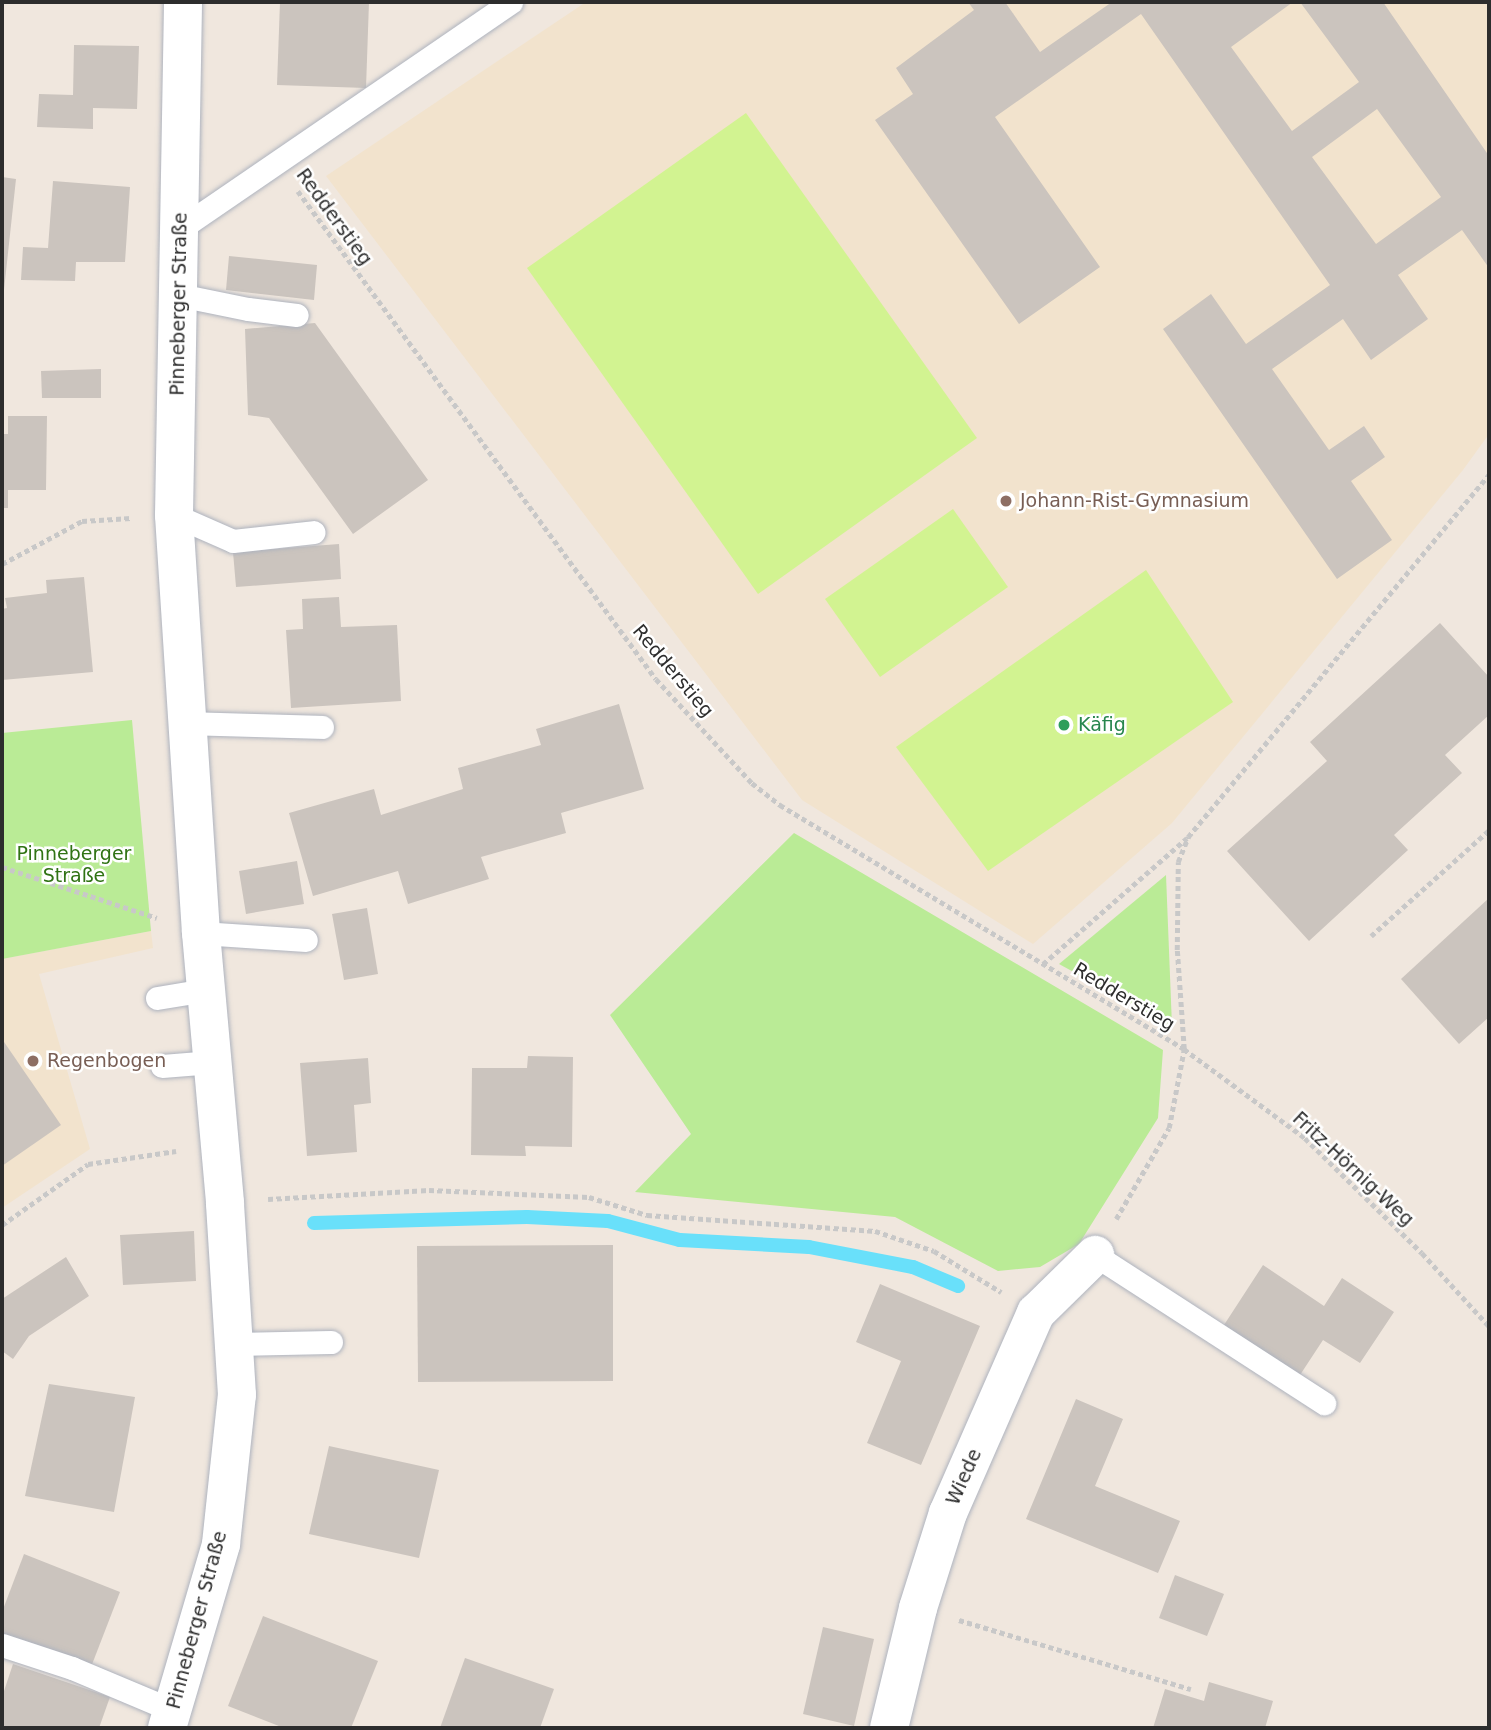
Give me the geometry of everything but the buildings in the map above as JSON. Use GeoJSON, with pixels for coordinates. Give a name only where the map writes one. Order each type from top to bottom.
{"type":"FeatureCollection","features":[{"type":"Feature","properties":{"kind":"main road","name":"Pinneberger Straße"},"geometry":{"type":"LineString","coordinates":[[170,1719],[221,1544],[237,1395],[225,1202],[201,933],[174,515],[183,2]]}},
{"type":"Feature","properties":{"kind":"main road","name":"Wiede"},"geometry":{"type":"LineString","coordinates":[[889,1728],[918,1608],[948,1513],[1036,1313],[1095,1255]]}},
{"type":"Feature","properties":{"kind":"lane"},"geometry":{"type":"LineString","coordinates":[[181,228],[512,2]]}},
{"type":"Feature","properties":{"kind":"lane"},"geometry":{"type":"LineString","coordinates":[[179,295],[248,309],[297,315]]}},
{"type":"Feature","properties":{"kind":"lane"},"geometry":{"type":"LineString","coordinates":[[174,515],[233,541],[314,532]]}},
{"type":"Feature","properties":{"kind":"lane"},"geometry":{"type":"LineString","coordinates":[[187,723],[322,727]]}},
{"type":"Feature","properties":{"kind":"lane"},"geometry":{"type":"LineString","coordinates":[[201,933],[306,940]]}},
{"type":"Feature","properties":{"kind":"lane"},"geometry":{"type":"LineString","coordinates":[[157,998],[206,990]]}},
{"type":"Feature","properties":{"kind":"lane"},"geometry":{"type":"LineString","coordinates":[[162,1066],[212,1062]]}},
{"type":"Feature","properties":{"kind":"lane"},"geometry":{"type":"LineString","coordinates":[[1095,1255],[1324,1403]]}},
{"type":"Feature","properties":{"kind":"lane"},"geometry":{"type":"LineString","coordinates":[[234,1344],[331,1342]]}},
{"type":"Feature","properties":{"kind":"lane"},"geometry":{"type":"LineString","coordinates":[[2,1645],[72,1668],[170,1719]]}},
{"type":"Feature","properties":{"kind":"path","name":"Redderstieg"},"geometry":{"type":"LineString","coordinates":[[276,162],[656,678],[752,783],[780,805],[1184,1049]]}},
{"type":"Feature","properties":{"kind":"path"},"geometry":{"type":"LineString","coordinates":[[1043,964],[1188,837],[1489,475]]}},
{"type":"Feature","properties":{"kind":"path"},"geometry":{"type":"LineString","coordinates":[[2,564],[82,521],[174,515]]}},
{"type":"Feature","properties":{"kind":"path"},"geometry":{"type":"LineString","coordinates":[[1371,936],[1489,830]]}},
{"type":"Feature","properties":{"kind":"path"},"geometry":{"type":"LineString","coordinates":[[1095,1255],[1169,1128],[1184,1049],[1177,950],[1178,862],[1188,837]]}},
{"type":"Feature","properties":{"kind":"path"},"geometry":{"type":"LineString","coordinates":[[2,867],[201,933]]}},
{"type":"Feature","properties":{"kind":"path","name":"Fritz-Hörnig-Weg"},"geometry":{"type":"LineString","coordinates":[[1184,1049],[1305,1138],[1422,1253],[1489,1326]]}},
{"type":"Feature","properties":{"kind":"path"},"geometry":{"type":"LineString","coordinates":[[2,1225],[88,1164],[219,1144]]}},
{"type":"Feature","properties":{"kind":"path"},"geometry":{"type":"LineString","coordinates":[[225,1202],[429,1190],[589,1197],[647,1214],[875,1231],[934,1251],[1036,1313]]}},
{"type":"Feature","properties":{"kind":"path"},"geometry":{"type":"LineString","coordinates":[[918,1608],[1191,1689]]}},
{"type":"Feature","properties":{"kind":"shaded area","name":"Johann-Rist-Gymnasium"},"geometry":{"type":"Polygon","coordinates":[[[586,2],[1489,2],[1489,434],[1463,470],[1172,823],[1033,944],[802,800],[326,176],[586,2]]]}},
{"type":"Feature","properties":{"kind":"shaded area","name":"Regenbogen"},"geometry":{"type":"Polygon","coordinates":[[[151,931],[153,948],[39,974],[90,1149],[2,1208],[2,959],[151,931]]]}},
{"type":"Feature","properties":{"kind":"green space"},"geometry":{"type":"Polygon","coordinates":[[[746,113],[977,438],[758,594],[527,268],[746,113]]]}},
{"type":"Feature","properties":{"kind":"green space"},"geometry":{"type":"Polygon","coordinates":[[[953,509],[1008,587],[880,677],[825,599],[953,509]]]}},
{"type":"Feature","properties":{"kind":"green space","name":"Käfig"},"geometry":{"type":"Polygon","coordinates":[[[1146,570],[1233,702],[988,871],[896,747],[1146,570]]]}},
{"type":"Feature","properties":{"kind":"green space","name":"Pinneberger Straße"},"geometry":{"type":"Polygon","coordinates":[[[132,720],[151,931],[2,959],[2,733],[132,720]]]}},
{"type":"Feature","properties":{"kind":"green space"},"geometry":{"type":"Polygon","coordinates":[[[794,833],[1163,1050],[1158,1118],[1079,1244],[1040,1267],[998,1271],[895,1217],[635,1192],[691,1134],[610,1015],[794,833]]]}},
{"type":"Feature","properties":{"kind":"green space"},"geometry":{"type":"Polygon","coordinates":[[[1166,875],[1172,1026],[1059,964],[1166,875]]]}},
{"type":"Feature","properties":{"kind":"waterway"},"geometry":{"type":"LineString","coordinates":[[314,1223],[527,1217],[608,1221],[680,1240],[809,1247],[913,1267],[958,1286]]}},
{"type":"Feature","properties":{"kind":"place","name":"Johann-Rist-Gymnasium"},"geometry":{"type":"Point","coordinates":[1006,501]}},
{"type":"Feature","properties":{"kind":"place","name":"Käfig"},"geometry":{"type":"Point","coordinates":[1064,725]}},
{"type":"Feature","properties":{"kind":"place","name":"Regenbogen"},"geometry":{"type":"Point","coordinates":[33,1061]}}]}
